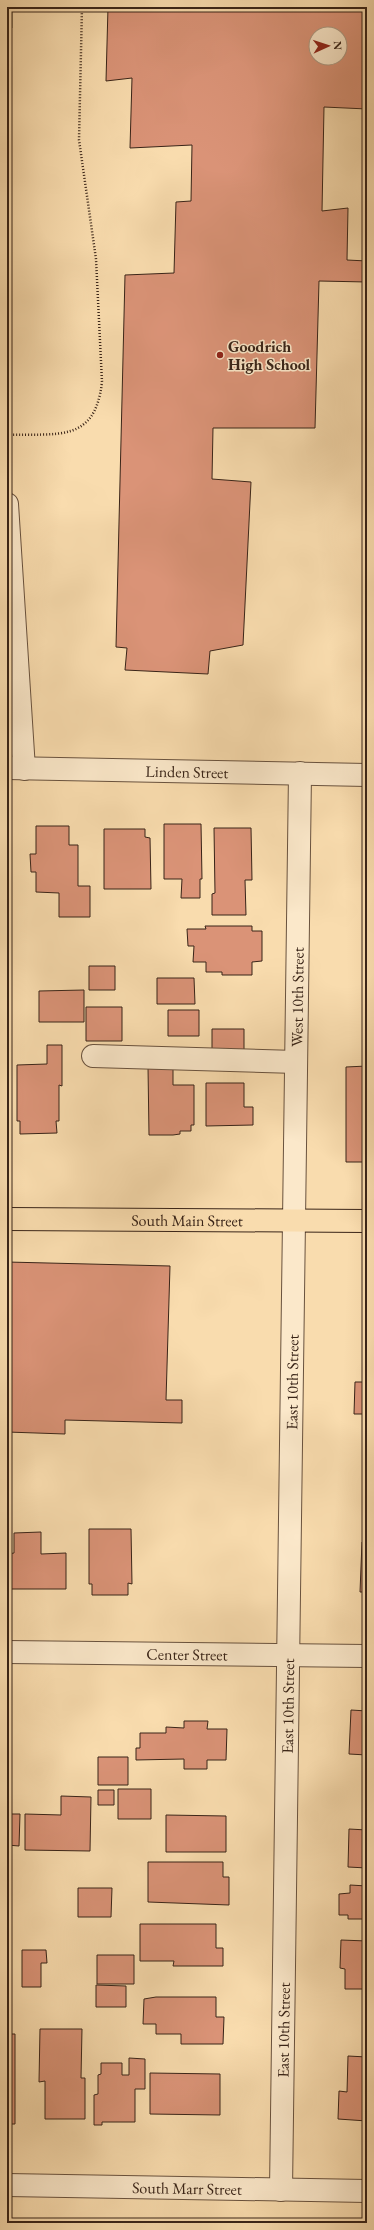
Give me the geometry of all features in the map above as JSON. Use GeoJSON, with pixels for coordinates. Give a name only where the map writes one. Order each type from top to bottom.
{"type":"FeatureCollection","features":[{"type":"Feature","properties":{"kind":"main road","name":"South Main Street"},"geometry":{"type":"LineString","coordinates":[[7,1219],[294,1222],[367,1221]]}},
{"type":"Feature","properties":{"kind":"street"},"geometry":{"type":"LineString","coordinates":[[7,504],[16,769]]}},
{"type":"Feature","properties":{"kind":"street","name":"Linden Street"},"geometry":{"type":"LineString","coordinates":[[16,769],[367,775]]}},
{"type":"Feature","properties":{"kind":"street","name":"West 10th Street"},"geometry":{"type":"LineString","coordinates":[[294,1222],[300,773]]}},
{"type":"Feature","properties":{"kind":"street"},"geometry":{"type":"LineString","coordinates":[[92,1056],[296,1062]]}},
{"type":"Feature","properties":{"kind":"street","name":"East 10th Street"},"geometry":{"type":"LineString","coordinates":[[281,2190],[294,1222]]}},
{"type":"Feature","properties":{"kind":"street","name":"Center Street"},"geometry":{"type":"LineString","coordinates":[[7,1652],[367,1656]]}},
{"type":"Feature","properties":{"kind":"street","name":"South Marr Street"},"geometry":{"type":"LineString","coordinates":[[7,2185],[367,2192]]}},
{"type":"Feature","properties":{"kind":"path"},"geometry":{"type":"LineString","coordinates":[[7,435],[62,433],[78,428],[88,422],[99,401],[102,382],[96,259],[79,140],[82,7]]}},
{"type":"Feature","properties":{"kind":"shaded area"},"geometry":{"type":"Polygon","coordinates":[[[7,7],[12,7],[12,28],[7,28],[7,7]]]}},
{"type":"Feature","properties":{"kind":"building","name":"Goodrich High School"},"geometry":{"type":"Polygon","coordinates":[[[108,7],[367,7],[367,109],[324,107],[322,211],[348,208],[347,260],[367,261],[367,282],[319,281],[315,428],[213,428],[212,479],[251,482],[243,645],[210,651],[208,674],[125,670],[127,648],[116,647],[125,275],[174,273],[176,202],[191,201],[192,145],[130,148],[132,78],[106,81],[108,7]]]}},
{"type":"Feature","properties":{"kind":"building"},"geometry":{"type":"Polygon","coordinates":[[[164,824],[201,824],[202,879],[200,879],[200,898],[181,898],[182,879],[164,879],[164,824]]]}},
{"type":"Feature","properties":{"kind":"building"},"geometry":{"type":"Polygon","coordinates":[[[36,826],[69,826],[69,845],[78,845],[78,886],[90,886],[90,917],[59,917],[59,893],[36,892],[36,872],[31,872],[30,854],[36,854],[36,826]]]}},
{"type":"Feature","properties":{"kind":"building"},"geometry":{"type":"Polygon","coordinates":[[[214,828],[251,828],[252,880],[245,880],[246,915],[212,915],[212,894],[215,893],[214,828]]]}},
{"type":"Feature","properties":{"kind":"building"},"geometry":{"type":"Polygon","coordinates":[[[104,829],[145,829],[145,837],[150,838],[151,889],[104,889],[104,829]]]}},
{"type":"Feature","properties":{"kind":"building"},"geometry":{"type":"Polygon","coordinates":[[[205,926],[252,926],[252,931],[262,931],[262,961],[252,962],[252,975],[222,975],[222,972],[206,972],[206,962],[193,962],[194,946],[188,946],[187,929],[206,929],[205,926]]]}},
{"type":"Feature","properties":{"kind":"building"},"geometry":{"type":"Polygon","coordinates":[[[89,966],[115,966],[115,990],[89,990],[89,966]]]}},
{"type":"Feature","properties":{"kind":"building"},"geometry":{"type":"Polygon","coordinates":[[[157,978],[194,978],[195,1004],[157,1004],[157,978]]]}},
{"type":"Feature","properties":{"kind":"building"},"geometry":{"type":"Polygon","coordinates":[[[84,990],[84,1022],[39,1022],[39,991],[84,990]]]}},
{"type":"Feature","properties":{"kind":"building"},"geometry":{"type":"Polygon","coordinates":[[[86,1007],[122,1007],[122,1041],[86,1041],[86,1007]]]}},
{"type":"Feature","properties":{"kind":"building"},"geometry":{"type":"Polygon","coordinates":[[[168,1010],[199,1010],[199,1036],[168,1036],[168,1010]]]}},
{"type":"Feature","properties":{"kind":"building"},"geometry":{"type":"Polygon","coordinates":[[[212,1029],[244,1029],[244,1052],[212,1052],[212,1029]]]}},
{"type":"Feature","properties":{"kind":"building"},"geometry":{"type":"Polygon","coordinates":[[[47,1045],[62,1045],[62,1086],[59,1085],[59,1121],[56,1121],[57,1133],[20,1134],[20,1121],[17,1121],[17,1065],[47,1064],[47,1045]]]}},
{"type":"Feature","properties":{"kind":"building"},"geometry":{"type":"Polygon","coordinates":[[[367,1066],[367,1162],[346,1162],[346,1067],[367,1066]]]}},
{"type":"Feature","properties":{"kind":"building"},"geometry":{"type":"Polygon","coordinates":[[[148,1067],[173,1067],[173,1085],[194,1085],[194,1125],[191,1125],[191,1131],[180,1131],[180,1134],[173,1135],[149,1135],[148,1067]]]}},
{"type":"Feature","properties":{"kind":"building"},"geometry":{"type":"Polygon","coordinates":[[[206,1083],[244,1083],[244,1107],[253,1107],[253,1125],[206,1126],[206,1083]]]}},
{"type":"Feature","properties":{"kind":"building"},"geometry":{"type":"Polygon","coordinates":[[[7,1262],[170,1266],[166,1400],[182,1400],[182,1423],[65,1420],[65,1434],[7,1432],[7,1262]]]}},
{"type":"Feature","properties":{"kind":"building"},"geometry":{"type":"Polygon","coordinates":[[[365,1377],[367,1378],[367,1422],[364,1422],[364,1414],[354,1414],[355,1382],[365,1382],[365,1377]]]}},
{"type":"Feature","properties":{"kind":"building"},"geometry":{"type":"Polygon","coordinates":[[[89,1529],[131,1529],[132,1584],[128,1583],[128,1595],[92,1595],[92,1584],[89,1584],[89,1529]]]}},
{"type":"Feature","properties":{"kind":"building"},"geometry":{"type":"Polygon","coordinates":[[[41,1532],[41,1554],[66,1553],[66,1589],[8,1589],[8,1554],[14,1553],[14,1533],[41,1532]]]}},
{"type":"Feature","properties":{"kind":"building"},"geometry":{"type":"Polygon","coordinates":[[[362,1542],[367,1542],[367,1592],[360,1592],[362,1542]]]}},
{"type":"Feature","properties":{"kind":"building"},"geometry":{"type":"Polygon","coordinates":[[[351,1710],[367,1711],[367,1755],[349,1754],[351,1710]]]}},
{"type":"Feature","properties":{"kind":"building"},"geometry":{"type":"Polygon","coordinates":[[[184,1721],[208,1721],[207,1729],[227,1729],[226,1760],[207,1760],[207,1769],[184,1769],[184,1759],[136,1760],[136,1748],[140,1748],[140,1733],[166,1733],[166,1727],[184,1728],[184,1721]]]}},
{"type":"Feature","properties":{"kind":"building"},"geometry":{"type":"Polygon","coordinates":[[[98,1757],[128,1757],[128,1785],[98,1785],[98,1757]]]}},
{"type":"Feature","properties":{"kind":"building"},"geometry":{"type":"Polygon","coordinates":[[[118,1789],[151,1789],[151,1819],[118,1819],[118,1789]]]}},
{"type":"Feature","properties":{"kind":"building"},"geometry":{"type":"Polygon","coordinates":[[[98,1790],[114,1790],[114,1805],[98,1805],[98,1790]]]}},
{"type":"Feature","properties":{"kind":"building"},"geometry":{"type":"Polygon","coordinates":[[[61,1796],[91,1797],[90,1851],[25,1850],[25,1814],[61,1815],[61,1796]]]}},
{"type":"Feature","properties":{"kind":"building"},"geometry":{"type":"Polygon","coordinates":[[[7,1814],[20,1814],[19,1846],[7,1845],[7,1814]]]}},
{"type":"Feature","properties":{"kind":"building"},"geometry":{"type":"Polygon","coordinates":[[[166,1815],[226,1816],[226,1852],[166,1852],[166,1815]]]}},
{"type":"Feature","properties":{"kind":"building"},"geometry":{"type":"Polygon","coordinates":[[[349,1829],[367,1830],[367,1868],[348,1867],[349,1829]]]}},
{"type":"Feature","properties":{"kind":"building"},"geometry":{"type":"Polygon","coordinates":[[[148,1862],[223,1862],[223,1877],[229,1877],[229,1905],[148,1902],[148,1862]]]}},
{"type":"Feature","properties":{"kind":"building"},"geometry":{"type":"Polygon","coordinates":[[[350,1885],[367,1886],[367,1919],[348,1919],[348,1915],[339,1915],[339,1894],[350,1893],[350,1885]]]}},
{"type":"Feature","properties":{"kind":"building"},"geometry":{"type":"Polygon","coordinates":[[[78,1888],[112,1888],[111,1917],[78,1917],[78,1888]]]}},
{"type":"Feature","properties":{"kind":"building"},"geometry":{"type":"Polygon","coordinates":[[[140,1924],[216,1924],[216,1948],[223,1948],[223,1966],[173,1966],[174,1961],[140,1961],[140,1924]]]}},
{"type":"Feature","properties":{"kind":"building"},"geometry":{"type":"Polygon","coordinates":[[[341,1940],[367,1941],[367,1989],[345,1989],[345,1969],[340,1968],[341,1940]]]}},
{"type":"Feature","properties":{"kind":"building"},"geometry":{"type":"Polygon","coordinates":[[[22,1950],[46,1950],[47,1963],[41,1963],[41,1987],[22,1987],[22,1950]]]}},
{"type":"Feature","properties":{"kind":"building"},"geometry":{"type":"Polygon","coordinates":[[[97,1955],[134,1955],[134,1984],[97,1984],[97,1955]]]}},
{"type":"Feature","properties":{"kind":"building"},"geometry":{"type":"Polygon","coordinates":[[[96,1985],[126,1986],[126,2007],[96,2007],[96,1985]]]}},
{"type":"Feature","properties":{"kind":"building"},"geometry":{"type":"Polygon","coordinates":[[[156,1997],[216,1997],[216,2017],[224,2017],[223,2044],[181,2044],[181,2034],[156,2034],[156,2024],[143,2024],[144,1999],[156,1997]]]}},
{"type":"Feature","properties":{"kind":"building"},"geometry":{"type":"Polygon","coordinates":[[[40,2029],[82,2029],[81,2078],[85,2078],[85,2119],[45,2119],[45,2081],[39,2082],[40,2029]]]}},
{"type":"Feature","properties":{"kind":"building"},"geometry":{"type":"Polygon","coordinates":[[[7,2034],[15,2034],[15,2124],[7,2124],[7,2034]]]}},
{"type":"Feature","properties":{"kind":"building"},"geometry":{"type":"Polygon","coordinates":[[[348,2056],[367,2057],[367,2121],[338,2119],[339,2091],[347,2092],[348,2056]]]}},
{"type":"Feature","properties":{"kind":"building"},"geometry":{"type":"Polygon","coordinates":[[[129,2058],[145,2059],[145,2089],[135,2089],[135,2122],[102,2122],[102,2125],[94,2125],[94,2095],[98,2094],[98,2075],[101,2074],[101,2063],[122,2063],[122,2075],[129,2075],[129,2058]]]}},
{"type":"Feature","properties":{"kind":"building"},"geometry":{"type":"Polygon","coordinates":[[[150,2073],[220,2074],[220,2115],[150,2114],[150,2073]]]}},
{"type":"Feature","properties":{"kind":"place","name":"Goodrich High School"},"geometry":{"type":"Point","coordinates":[220,355]}}]}
